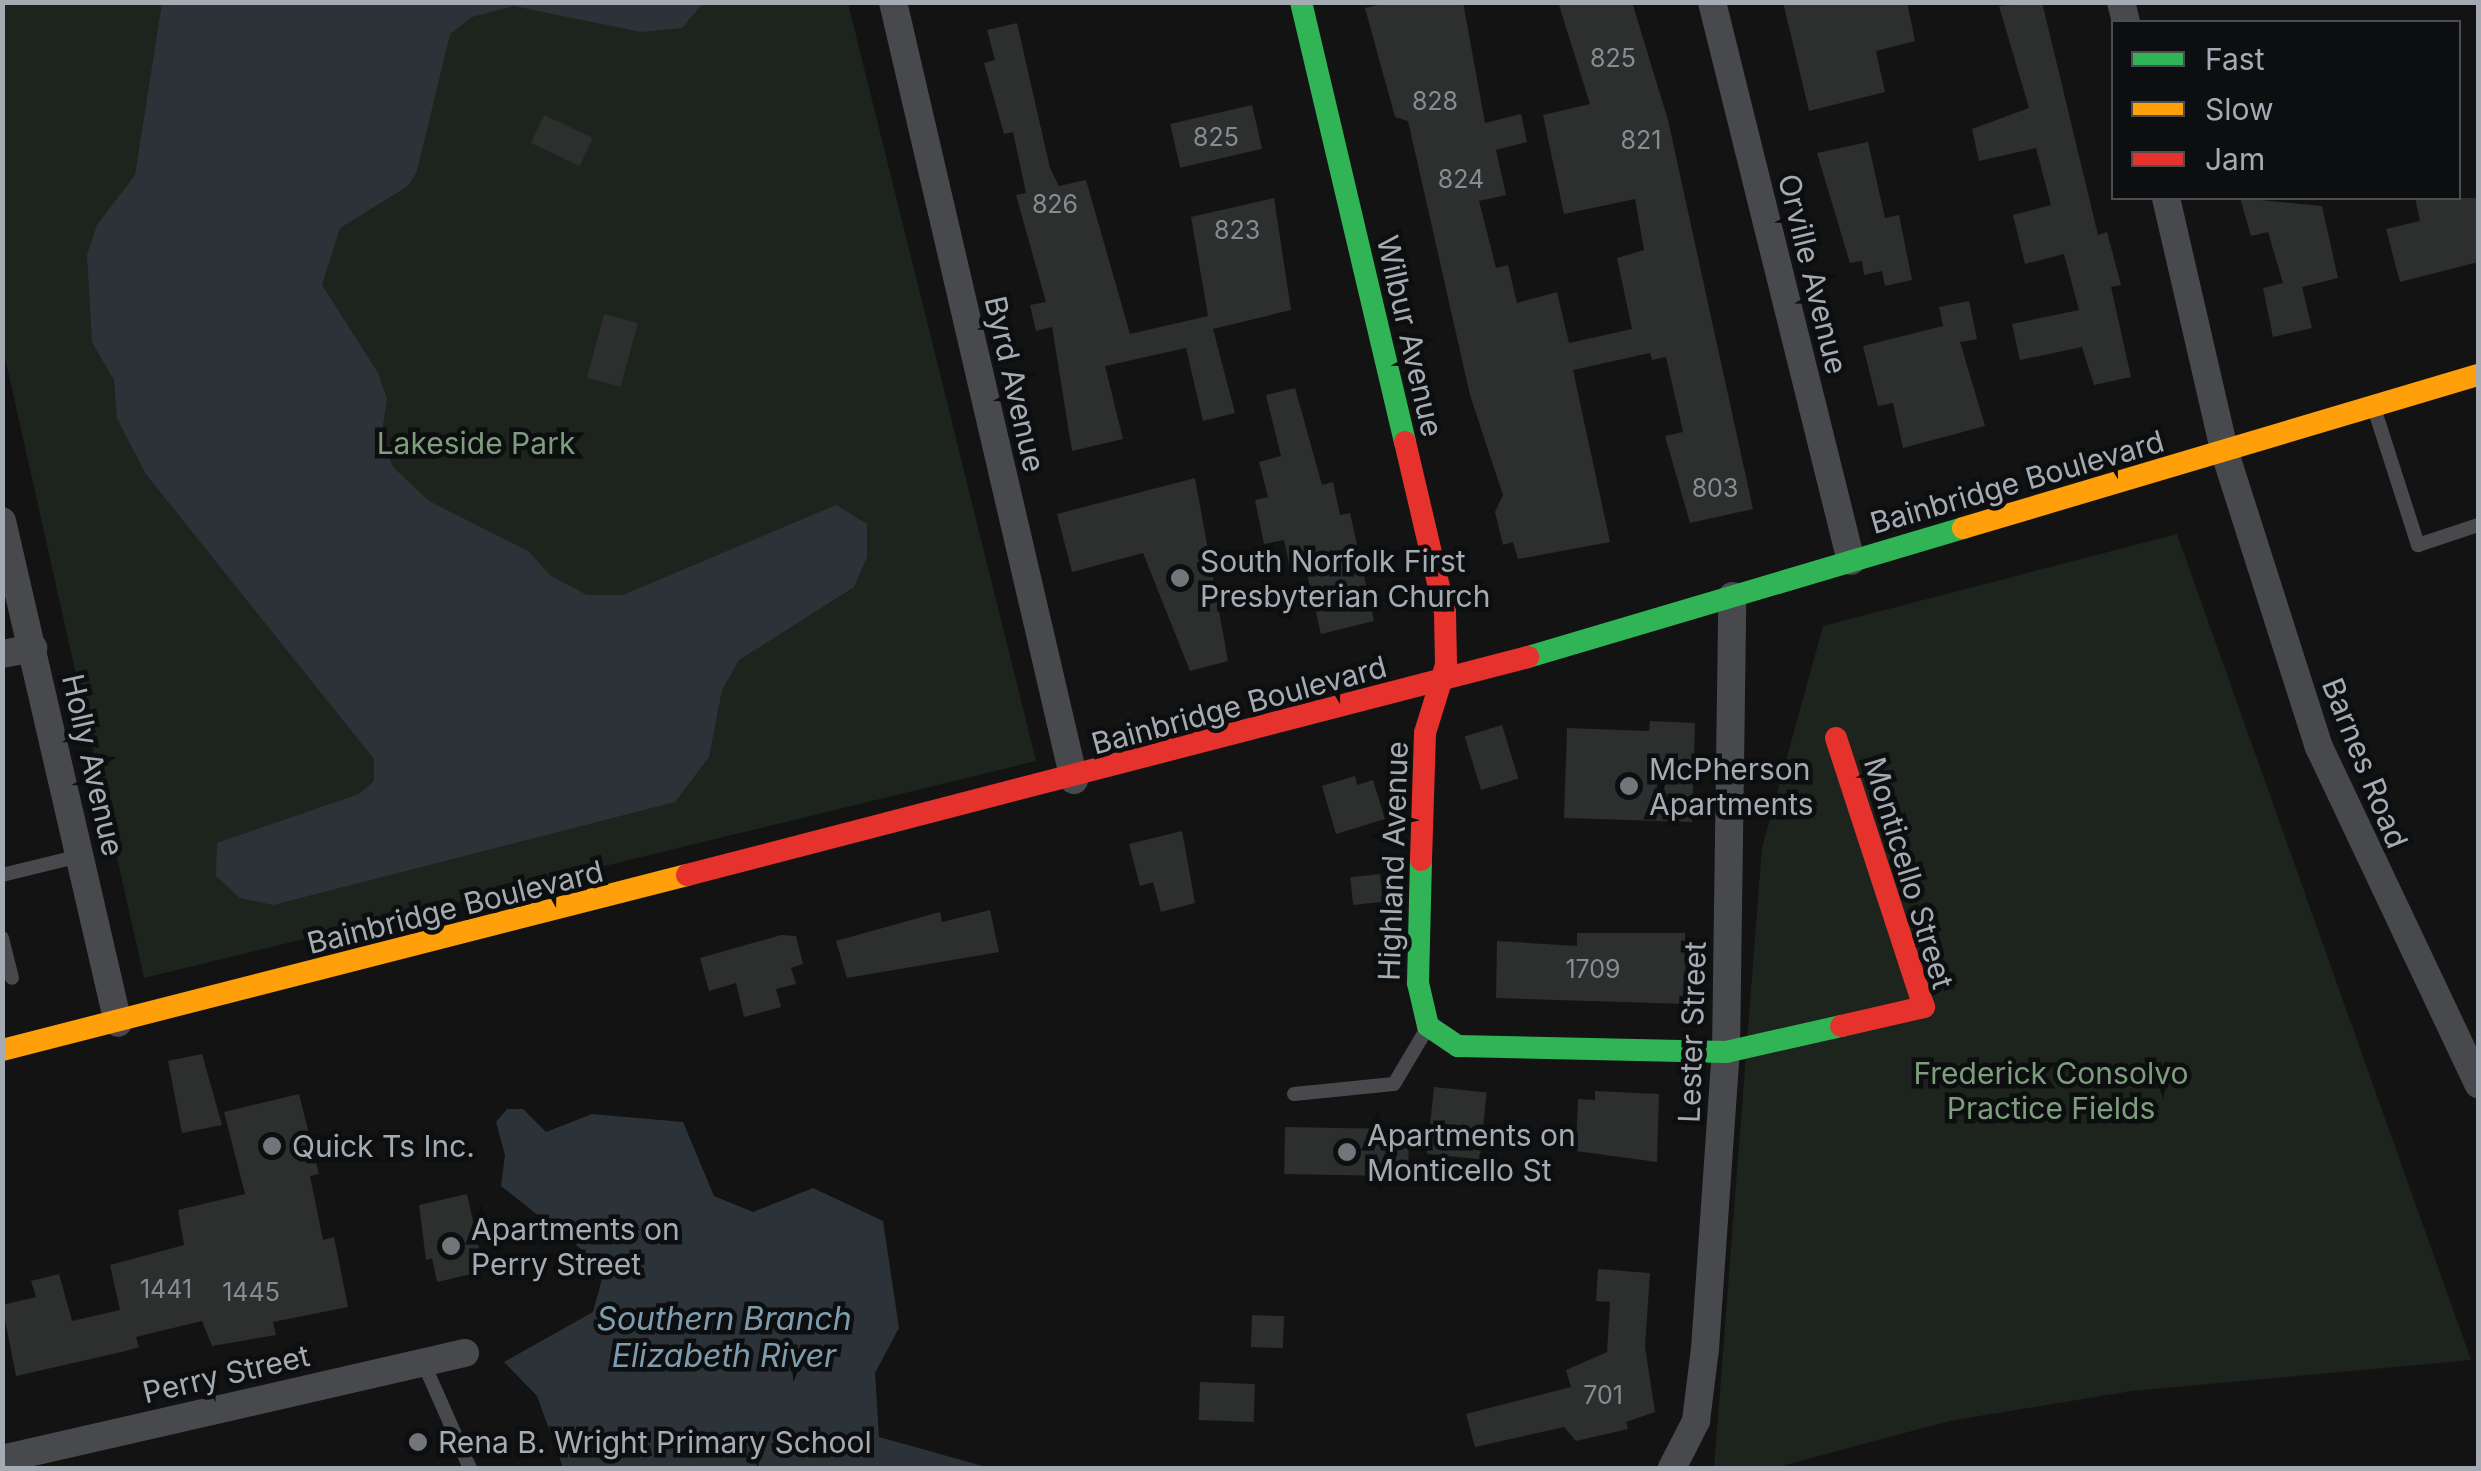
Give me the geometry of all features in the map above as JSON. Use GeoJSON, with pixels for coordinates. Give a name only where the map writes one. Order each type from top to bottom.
{"type":"FeatureCollection","features":[{"type":"Feature","properties":{"kind":"main road","name":"Wilbur Avenue"},"geometry":{"type":"LineString","coordinates":[[1301,2],[1445,612],[1440,683]]}},
{"type":"Feature","properties":{"kind":"main road","name":"Bainbridge Boulevard"},"geometry":{"type":"LineString","coordinates":[[2,1050],[1074,780],[1440,683],[2225,453],[2478,374]]}},
{"type":"Feature","properties":{"kind":"main road","name":"Highland Avenue"},"geometry":{"type":"LineString","coordinates":[[1434,1031],[1418,983],[1425,734],[1440,683]]}},
{"type":"Feature","properties":{"kind":"main road","name":"Monticello Street"},"geometry":{"type":"LineString","coordinates":[[1726,1052],[1924,1007],[1836,738]]}},
{"type":"Feature","properties":{"kind":"main road"},"geometry":{"type":"LineString","coordinates":[[1434,1031],[1489,1052],[1726,1052]]}},
{"type":"Feature","properties":{"kind":"street","name":"Byrd Avenue"},"geometry":{"type":"LineString","coordinates":[[893,2],[1074,780]]}},
{"type":"Feature","properties":{"kind":"street","name":"Orville Avenue"},"geometry":{"type":"LineString","coordinates":[[1712,2],[1851,561]]}},
{"type":"Feature","properties":{"kind":"street","name":"Barnes Road"},"geometry":{"type":"LineString","coordinates":[[2166,200],[2225,453],[2319,747],[2478,1084]]}},
{"type":"Feature","properties":{"kind":"street","name":"Holly Avenue"},"geometry":{"type":"LineString","coordinates":[[2,521],[118,1023]]}},
{"type":"Feature","properties":{"kind":"street","name":"Lester Street"},"geometry":{"type":"LineString","coordinates":[[1674,1466],[1696,1422],[1701,1385],[1726,1052],[1732,596]]}},
{"type":"Feature","properties":{"kind":"street"},"geometry":{"type":"LineString","coordinates":[[2,654],[33,648]]}},
{"type":"Feature","properties":{"kind":"street","name":"Perry Street"},"geometry":{"type":"LineString","coordinates":[[2,1459],[465,1353]]}},
{"type":"Feature","properties":{"kind":"lane"},"geometry":{"type":"LineString","coordinates":[[2374,407],[2418,545],[2478,525]]}},
{"type":"Feature","properties":{"kind":"lane"},"geometry":{"type":"LineString","coordinates":[[2,876],[80,856]]}},
{"type":"Feature","properties":{"kind":"lane"},"geometry":{"type":"LineString","coordinates":[[2,938],[12,978]]}},
{"type":"Feature","properties":{"kind":"lane"},"geometry":{"type":"LineString","coordinates":[[1294,1094],[1394,1084],[1434,1031]]}},
{"type":"Feature","properties":{"kind":"lane"},"geometry":{"type":"LineString","coordinates":[[423,1362],[470,1468]]}},
{"type":"Feature","properties":{"kind":"green space","name":"Lakeside Park"},"geometry":{"type":"Polygon","coordinates":[[[2,3],[848,3],[1036,761],[144,978],[3,349],[2,3]]]}},
{"type":"Feature","properties":{"kind":"green space","name":"Frederick Consolvo Practice Fields"},"geometry":{"type":"Polygon","coordinates":[[[2177,534],[2471,1360],[2132,1391],[1949,1421],[1774,1468],[1714,1468],[1762,848],[1823,626],[2177,534]]]}},
{"type":"Feature","properties":{"kind":"water"},"geometry":{"type":"Polygon","coordinates":[[[162,3],[703,3],[682,28],[641,32],[514,6],[472,17],[450,34],[417,171],[408,186],[340,228],[322,285],[378,373],[387,399],[381,438],[393,467],[429,501],[528,551],[551,576],[587,595],[623,595],[836,505],[867,524],[867,557],[854,587],[739,660],[722,690],[709,757],[675,802],[273,905],[240,898],[216,876],[217,843],[359,794],[374,781],[374,759],[145,473],[117,418],[114,380],[92,342],[87,255],[97,225],[135,175],[162,3]]]}},
{"type":"Feature","properties":{"kind":"water","name":"Southern Branch Elizabeth River"},"geometry":{"type":"Polygon","coordinates":[[[507,1109],[523,1109],[546,1132],[592,1114],[683,1122],[714,1196],[753,1212],[813,1188],[883,1221],[899,1328],[875,1373],[879,1437],[990,1468],[563,1468],[537,1396],[504,1362],[593,1312],[605,1268],[501,1186],[505,1155],[496,1122],[507,1109]]]}},
{"type":"Feature","properties":{"kind":"building"},"geometry":{"type":"Polygon","coordinates":[[[1391,2],[1463,2],[1485,123],[1521,114],[1527,142],[1496,150],[1506,195],[1479,201],[1496,268],[1508,265],[1517,303],[1557,292],[1569,343],[1632,329],[1617,258],[1644,250],[1635,199],[1564,214],[1543,115],[1590,104],[1558,2],[1632,2],[1668,120],[1753,509],[1690,523],[1665,436],[1683,432],[1666,357],[1652,360],[1650,353],[1573,370],[1610,542],[1518,559],[1513,542],[1503,545],[1495,512],[1503,495],[1470,395],[1408,121],[1395,117],[1365,8],[1391,2]]]}},
{"type":"Feature","properties":{"kind":"building"},"geometry":{"type":"Polygon","coordinates":[[[1783,2],[1907,2],[1915,41],[1876,51],[1885,92],[1809,111],[1783,2]]]}},
{"type":"Feature","properties":{"kind":"building"},"geometry":{"type":"Polygon","coordinates":[[[2042,2],[2098,235],[2107,232],[2121,285],[2111,287],[2131,377],[2094,385],[2082,347],[2020,360],[2012,324],[2079,310],[2064,254],[2025,264],[2013,215],[2051,205],[2036,148],[1979,161],[1972,129],[2029,108],[1999,6],[2042,2]]]}},
{"type":"Feature","properties":{"kind":"building"},"geometry":{"type":"Polygon","coordinates":[[[1017,23],[1050,168],[1059,186],[1086,180],[1130,334],[1208,316],[1191,217],[1274,198],[1291,310],[1213,329],[1235,413],[1203,421],[1186,348],[1105,366],[1123,439],[1072,451],[1052,327],[1036,331],[1030,305],[1046,302],[1016,195],[1026,193],[1013,132],[1004,134],[984,63],[995,60],[987,30],[1017,23]]]}},
{"type":"Feature","properties":{"kind":"building"},"geometry":{"type":"Polygon","coordinates":[[[1252,105],[1262,149],[1180,168],[1170,124],[1252,105]]]}},
{"type":"Feature","properties":{"kind":"building"},"geometry":{"type":"Polygon","coordinates":[[[544,115],[593,138],[580,166],[531,143],[544,115]]]}},
{"type":"Feature","properties":{"kind":"building"},"geometry":{"type":"Polygon","coordinates":[[[1868,142],[1885,218],[1899,215],[1912,280],[1885,286],[1882,271],[1864,275],[1862,261],[1850,263],[1817,153],[1868,142]]]}},
{"type":"Feature","properties":{"kind":"building"},"geometry":{"type":"Polygon","coordinates":[[[2478,198],[2478,262],[2400,282],[2386,229],[2420,221],[2415,200],[2478,198]]]}},
{"type":"Feature","properties":{"kind":"building"},"geometry":{"type":"Polygon","coordinates":[[[2241,200],[2322,206],[2338,278],[2302,287],[2312,328],[2273,337],[2263,288],[2283,283],[2268,232],[2251,236],[2241,200]]]}},
{"type":"Feature","properties":{"kind":"building"},"geometry":{"type":"Polygon","coordinates":[[[1969,301],[1977,339],[1960,342],[1985,426],[1903,448],[1893,403],[1878,406],[1863,346],[1943,326],[1939,307],[1969,301]]]}},
{"type":"Feature","properties":{"kind":"building"},"geometry":{"type":"Polygon","coordinates":[[[604,314],[638,323],[621,387],[587,378],[604,314]]]}},
{"type":"Feature","properties":{"kind":"building"},"geometry":{"type":"Polygon","coordinates":[[[1295,388],[1322,485],[1333,482],[1340,515],[1350,513],[1374,621],[1321,634],[1305,565],[1290,569],[1284,540],[1264,544],[1255,500],[1268,497],[1259,462],[1281,456],[1266,395],[1295,388]]]}},
{"type":"Feature","properties":{"kind":"building","name":"South Norfolk First Presbyterian Church"},"geometry":{"type":"Polygon","coordinates":[[[1195,478],[1228,661],[1190,671],[1143,553],[1072,572],[1057,514],[1195,478]]]}},
{"type":"Feature","properties":{"kind":"building","name":"McPherson Apartments"},"geometry":{"type":"Polygon","coordinates":[[[1650,721],[1695,723],[1692,822],[1564,818],[1567,728],[1649,731],[1650,721]]]}},
{"type":"Feature","properties":{"kind":"building"},"geometry":{"type":"Polygon","coordinates":[[[1502,725],[1518,779],[1481,790],[1465,736],[1502,725]]]}},
{"type":"Feature","properties":{"kind":"building"},"geometry":{"type":"Polygon","coordinates":[[[1355,776],[1357,785],[1373,780],[1385,819],[1336,834],[1322,786],[1355,776]]]}},
{"type":"Feature","properties":{"kind":"building"},"geometry":{"type":"Polygon","coordinates":[[[1182,831],[1195,903],[1161,912],[1153,882],[1140,886],[1129,844],[1182,831]]]}},
{"type":"Feature","properties":{"kind":"building"},"geometry":{"type":"Polygon","coordinates":[[[1380,874],[1383,902],[1353,905],[1350,877],[1380,874]]]}},
{"type":"Feature","properties":{"kind":"building"},"geometry":{"type":"Polygon","coordinates":[[[990,910],[999,952],[847,978],[836,941],[940,912],[942,922],[990,910]]]}},
{"type":"Feature","properties":{"kind":"building"},"geometry":{"type":"Polygon","coordinates":[[[1577,933],[1685,933],[1686,1004],[1496,998],[1497,941],[1577,946],[1577,933]]]}},
{"type":"Feature","properties":{"kind":"building"},"geometry":{"type":"Polygon","coordinates":[[[781,935],[796,936],[803,964],[791,968],[796,984],[776,989],[781,1007],[744,1017],[736,983],[709,991],[700,958],[781,935]]]}},
{"type":"Feature","properties":{"kind":"building"},"geometry":{"type":"Polygon","coordinates":[[[202,1054],[222,1125],[182,1133],[168,1061],[202,1054]]]}},
{"type":"Feature","properties":{"kind":"building"},"geometry":{"type":"Polygon","coordinates":[[[1434,1087],[1487,1093],[1480,1159],[1427,1154],[1434,1087]]]}},
{"type":"Feature","properties":{"kind":"building"},"geometry":{"type":"Polygon","coordinates":[[[1595,1091],[1659,1094],[1657,1162],[1576,1151],[1578,1099],[1595,1100],[1595,1091]]]}},
{"type":"Feature","properties":{"kind":"building"},"geometry":{"type":"Polygon","coordinates":[[[299,1094],[319,1174],[310,1176],[323,1240],[334,1237],[348,1307],[273,1322],[276,1335],[212,1346],[202,1321],[136,1337],[139,1347],[126,1351],[16,1376],[2,1305],[36,1297],[31,1281],[59,1274],[72,1321],[120,1310],[110,1265],[184,1245],[178,1210],[245,1194],[224,1112],[299,1094]]]}},
{"type":"Feature","properties":{"kind":"building","name":"Apartments on Monticello St"},"geometry":{"type":"Polygon","coordinates":[[[1285,1127],[1409,1129],[1408,1176],[1284,1174],[1285,1127]]]}},
{"type":"Feature","properties":{"kind":"building","name":"Apartments on Perry Street"},"geometry":{"type":"Polygon","coordinates":[[[467,1194],[484,1271],[437,1282],[432,1258],[426,1260],[419,1205],[467,1194]]]}},
{"type":"Feature","properties":{"kind":"building"},"geometry":{"type":"Polygon","coordinates":[[[1598,1269],[1650,1273],[1645,1347],[1655,1412],[1626,1422],[1628,1429],[1576,1441],[1564,1427],[1475,1447],[1466,1414],[1571,1387],[1566,1370],[1607,1352],[1610,1302],[1596,1301],[1598,1269]]]}},
{"type":"Feature","properties":{"kind":"building"},"geometry":{"type":"Polygon","coordinates":[[[1252,1315],[1284,1316],[1283,1348],[1251,1347],[1252,1315]]]}},
{"type":"Feature","properties":{"kind":"building"},"geometry":{"type":"Polygon","coordinates":[[[1200,1382],[1255,1384],[1254,1422],[1199,1420],[1200,1382]]]}},
{"type":"Feature","properties":{"kind":"traffic: fast"},"geometry":{"type":"LineString","coordinates":[[1301,2],[1405,442]]}},
{"type":"Feature","properties":{"kind":"traffic: fast"},"geometry":{"type":"LineString","coordinates":[[1528,657],[1963,528]]}},
{"type":"Feature","properties":{"kind":"traffic: fast"},"geometry":{"type":"LineString","coordinates":[[1421,860],[1418,983],[1428,1026],[1458,1046],[1726,1052],[1841,1026]]}},
{"type":"Feature","properties":{"kind":"traffic: slow"},"geometry":{"type":"LineString","coordinates":[[1963,528],[2478,375]]}},
{"type":"Feature","properties":{"kind":"traffic: slow"},"geometry":{"type":"LineString","coordinates":[[2,1050],[687,875]]}},
{"type":"Feature","properties":{"kind":"traffic: jam"},"geometry":{"type":"LineString","coordinates":[[1405,442],[1445,612],[1446,665],[1425,733],[1421,860]]}},
{"type":"Feature","properties":{"kind":"traffic: jam"},"geometry":{"type":"LineString","coordinates":[[687,875],[1528,657]]}},
{"type":"Feature","properties":{"kind":"traffic: jam"},"geometry":{"type":"LineString","coordinates":[[1836,738],[1924,1007],[1841,1026]]}},
{"type":"Feature","properties":{"kind":"place","name":"South Norfolk First Presbyterian Church"},"geometry":{"type":"Point","coordinates":[1180,578]}},
{"type":"Feature","properties":{"kind":"place","name":"McPherson Apartments"},"geometry":{"type":"Point","coordinates":[1629,786]}},
{"type":"Feature","properties":{"kind":"place","name":"Quick Ts Inc."},"geometry":{"type":"Point","coordinates":[272,1146]}},
{"type":"Feature","properties":{"kind":"place","name":"Apartments on Monticello St"},"geometry":{"type":"Point","coordinates":[1347,1152]}},
{"type":"Feature","properties":{"kind":"place","name":"Apartments on Perry Street"},"geometry":{"type":"Point","coordinates":[451,1246]}},
{"type":"Feature","properties":{"kind":"place","name":"Rena B. Wright Primary School"},"geometry":{"type":"Point","coordinates":[418,1442]}}]}
